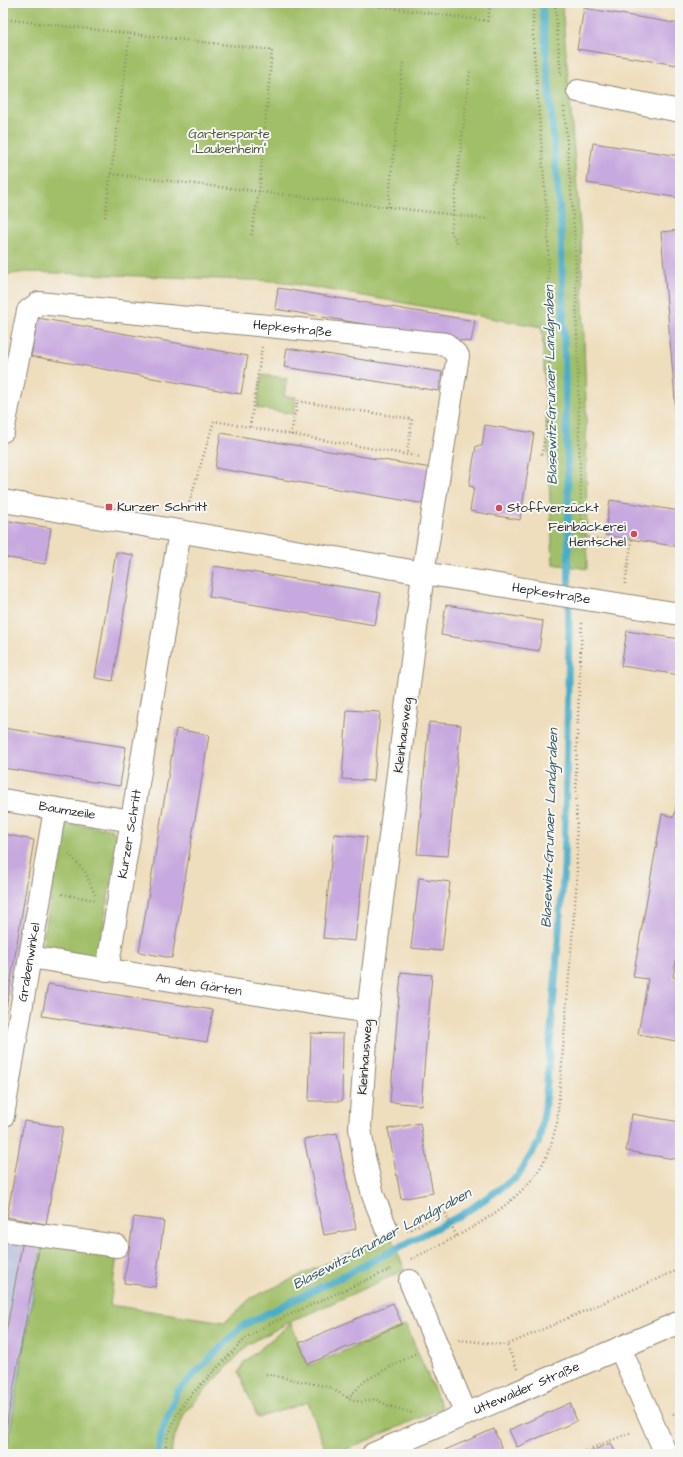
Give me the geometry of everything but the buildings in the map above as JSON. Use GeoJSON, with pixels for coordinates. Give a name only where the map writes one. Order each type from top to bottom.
{"type":"FeatureCollection","features":[{"type":"Feature","properties":{"kind":"street"},"geometry":{"type":"LineString","coordinates":[[568,93],[680,111]]}},
{"type":"Feature","properties":{"kind":"street","name":"Hepkestraße"},"geometry":{"type":"LineString","coordinates":[[3,431],[28,311],[39,303],[446,344],[458,356],[423,573]]}},
{"type":"Feature","properties":{"kind":"street","name":"Hepkestraße"},"geometry":{"type":"LineString","coordinates":[[3,501],[423,573],[680,614]]}},
{"type":"Feature","properties":{"kind":"street","name":"Kurzer Schritt"},"geometry":{"type":"LineString","coordinates":[[107,970],[182,531]]}},
{"type":"Feature","properties":{"kind":"street","name":"Kleinhausweg"},"geometry":{"type":"LineString","coordinates":[[386,1228],[373,1194],[364,1157],[360,1127],[368,1012],[423,573]]}},
{"type":"Feature","properties":{"kind":"street","name":"Baumzeile"},"geometry":{"type":"LineString","coordinates":[[3,800],[132,821]]}},
{"type":"Feature","properties":{"kind":"street","name":"Grabenwinkel"},"geometry":{"type":"LineString","coordinates":[[3,1116],[56,809]]}},
{"type":"Feature","properties":{"kind":"street","name":"An den Gärten"},"geometry":{"type":"LineString","coordinates":[[30,957],[368,1012]]}},
{"type":"Feature","properties":{"kind":"street"},"geometry":{"type":"LineString","coordinates":[[3,1230],[117,1246]]}},
{"type":"Feature","properties":{"kind":"street"},"geometry":{"type":"LineString","coordinates":[[402,1274],[435,1341],[466,1414]]}},
{"type":"Feature","properties":{"kind":"street","name":"Uttewalder Straße"},"geometry":{"type":"LineString","coordinates":[[373,1454],[680,1322]]}},
{"type":"Feature","properties":{"kind":"street"},"geometry":{"type":"LineString","coordinates":[[620,1348],[666,1454]]}},
{"type":"Feature","properties":{"kind":"path"},"geometry":{"type":"LineString","coordinates":[[356,3],[487,21],[491,3]]}},
{"type":"Feature","properties":{"kind":"path"},"geometry":{"type":"LineString","coordinates":[[533,3],[533,38],[548,230],[550,410],[541,457]]}},
{"type":"Feature","properties":{"kind":"path"},"geometry":{"type":"LineString","coordinates":[[555,3],[568,93],[575,240],[582,536],[631,544]]}},
{"type":"Feature","properties":{"kind":"path"},"geometry":{"type":"LineString","coordinates":[[3,19],[272,50],[259,192],[251,237]]}},
{"type":"Feature","properties":{"kind":"path"},"geometry":{"type":"LineString","coordinates":[[106,217],[130,33]]}},
{"type":"Feature","properties":{"kind":"path"},"geometry":{"type":"LineString","coordinates":[[388,207],[403,63]]}},
{"type":"Feature","properties":{"kind":"path"},"geometry":{"type":"LineString","coordinates":[[457,242],[452,232],[470,70]]}},
{"type":"Feature","properties":{"kind":"path"},"geometry":{"type":"LineString","coordinates":[[111,174],[489,219]]}},
{"type":"Feature","properties":{"kind":"path"},"geometry":{"type":"LineString","coordinates":[[250,428],[255,406],[265,326]]}},
{"type":"Feature","properties":{"kind":"path"},"geometry":{"type":"LineString","coordinates":[[291,435],[297,401],[412,419],[407,454]]}},
{"type":"Feature","properties":{"kind":"path"},"geometry":{"type":"LineString","coordinates":[[182,531],[187,508],[214,421],[441,460]]}},
{"type":"Feature","properties":{"kind":"path"},"geometry":{"type":"LineString","coordinates":[[622,605],[632,539]]}},
{"type":"Feature","properties":{"kind":"path"},"geometry":{"type":"LineString","coordinates":[[165,1454],[167,1439],[176,1416],[187,1399],[246,1338],[269,1324],[402,1274],[408,1261],[471,1229],[509,1202],[533,1178],[550,1150],[557,1123],[577,878],[576,764],[583,598]]}},
{"type":"Feature","properties":{"kind":"path"},"geometry":{"type":"LineString","coordinates":[[51,841],[75,859],[85,872],[97,900],[98,906]]}},
{"type":"Feature","properties":{"kind":"path"},"geometry":{"type":"LineString","coordinates":[[42,891],[97,900]]}},
{"type":"Feature","properties":{"kind":"path"},"geometry":{"type":"LineString","coordinates":[[386,1228],[398,1236],[445,1212],[457,1237]]}},
{"type":"Feature","properties":{"kind":"path"},"geometry":{"type":"LineString","coordinates":[[348,1398],[366,1380],[435,1341],[507,1344],[680,1269]]}},
{"type":"Feature","properties":{"kind":"path"},"geometry":{"type":"LineString","coordinates":[[507,1344],[525,1388]]}},
{"type":"Feature","properties":{"kind":"path"},"geometry":{"type":"LineString","coordinates":[[266,1374],[329,1387],[348,1398],[361,1402],[375,1399],[389,1406],[415,1413],[425,1431]]}},
{"type":"Feature","properties":{"kind":"path"},"geometry":{"type":"LineString","coordinates":[[577,1454],[653,1423]]}},
{"type":"Feature","properties":{"kind":"shaded area"},"geometry":{"type":"Polygon","coordinates":[[[3,1236],[42,1243],[6,1454],[3,1454],[3,1236]]]}},
{"type":"Feature","properties":{"kind":"green space","name":"Gartensparte „Laubenheim“"},"geometry":{"type":"Polygon","coordinates":[[[3,3],[562,3],[581,239],[586,403],[587,569],[553,564],[542,327],[277,281],[27,272],[3,275],[3,3]]]}},
{"type":"Feature","properties":{"kind":"green space"},"geometry":{"type":"Polygon","coordinates":[[[262,375],[287,378],[284,396],[296,397],[294,414],[257,408],[262,375]]]}},
{"type":"Feature","properties":{"kind":"green space"},"geometry":{"type":"Polygon","coordinates":[[[68,824],[111,829],[118,837],[99,952],[92,957],[46,949],[43,942],[62,829],[68,824]]]}},
{"type":"Feature","properties":{"kind":"green space"},"geometry":{"type":"Polygon","coordinates":[[[390,1234],[405,1270],[286,1324],[249,1344],[185,1412],[173,1441],[171,1454],[6,1454],[42,1243],[117,1256],[110,1305],[225,1322],[251,1298],[390,1234]]]}},
{"type":"Feature","properties":{"kind":"green space"},"geometry":{"type":"Polygon","coordinates":[[[291,1323],[308,1366],[406,1325],[442,1408],[336,1454],[327,1454],[308,1402],[258,1418],[239,1373],[243,1363],[291,1323]]]}},
{"type":"Feature","properties":{"kind":"waterway","name":"Blasewitz‐Grunaer Landgraben"},"geometry":{"type":"LineString","coordinates":[[158,1454],[161,1434],[177,1392],[242,1326],[463,1214],[517,1177],[539,1142],[545,1107],[564,867],[569,636],[568,489],[561,227],[542,3]]}},
{"type":"Feature","properties":{"kind":"place","name":"Kurzer Schritt"},"geometry":{"type":"Point","coordinates":[109,507]}},
{"type":"Feature","properties":{"kind":"place","name":"Stoffverzückt"},"geometry":{"type":"Point","coordinates":[499,508]}},
{"type":"Feature","properties":{"kind":"place","name":"Feinbäckerei Hentschel"},"geometry":{"type":"Point","coordinates":[634,534]}}]}
